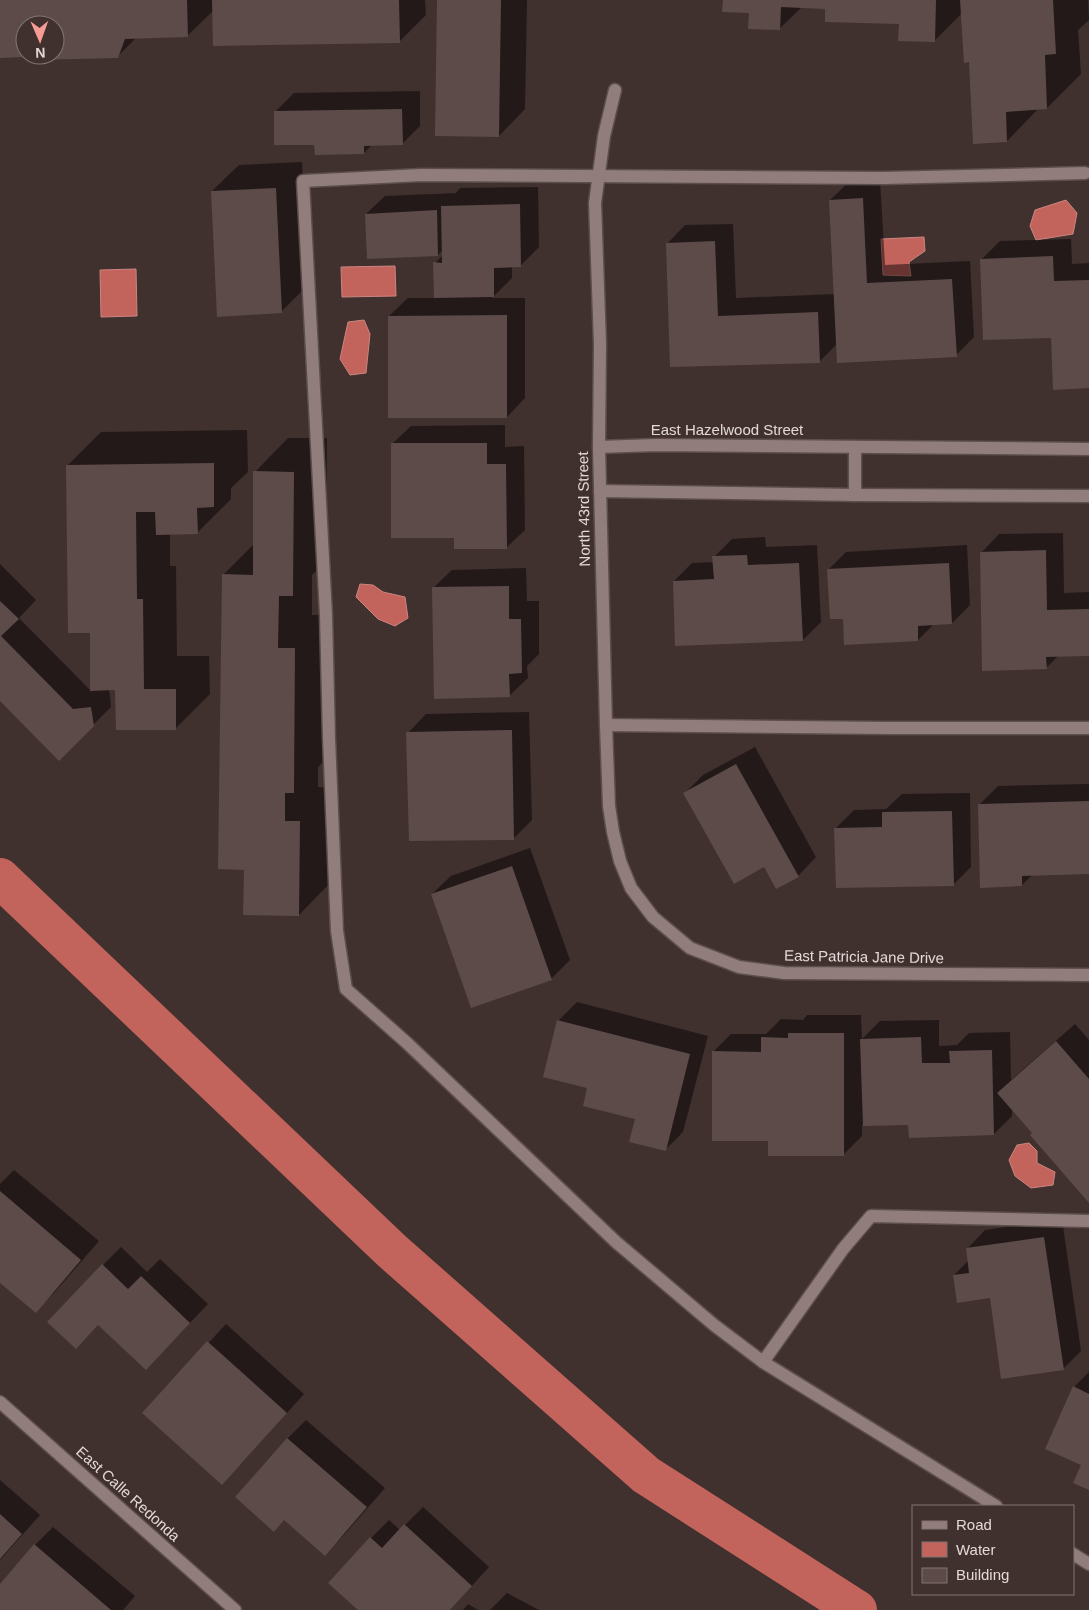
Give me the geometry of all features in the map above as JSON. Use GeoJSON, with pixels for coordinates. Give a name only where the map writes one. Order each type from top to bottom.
{"type":"FeatureCollection","features":[{"type":"Feature","properties":{"kind":"street","name":"North 43rd Street"},"geometry":{"type":"LineString","coordinates":[[615,90],[604,136],[595,203],[600,344],[598,447],[606,725],[612,832],[620,861],[631,888],[653,917]]}},
{"type":"Feature","properties":{"kind":"street"},"geometry":{"type":"LineString","coordinates":[[994,1505],[763,1362],[714,1325],[616,1242],[407,1043],[346,989],[337,931],[326,615],[303,181],[421,175],[883,178],[1085,173]]}},
{"type":"Feature","properties":{"kind":"street","name":"East Hazelwood Street"},"geometry":{"type":"LineString","coordinates":[[598,447],[656,445],[1089,449]]}},
{"type":"Feature","properties":{"kind":"street"},"geometry":{"type":"LineString","coordinates":[[855,447],[855,495]]}},
{"type":"Feature","properties":{"kind":"street"},"geometry":{"type":"LineString","coordinates":[[600,491],[1089,496]]}},
{"type":"Feature","properties":{"kind":"street"},"geometry":{"type":"LineString","coordinates":[[606,725],[1089,728]]}},
{"type":"Feature","properties":{"kind":"street","name":"East Patricia Jane Drive"},"geometry":{"type":"LineString","coordinates":[[653,917],[690,948],[739,967],[784,973],[1089,975]]}},
{"type":"Feature","properties":{"kind":"street"},"geometry":{"type":"LineString","coordinates":[[763,1362],[843,1249],[872,1216],[1089,1221]]}},
{"type":"Feature","properties":{"kind":"street","name":"East Calle Redonda"},"geometry":{"type":"LineString","coordinates":[[0,1402],[235,1610]]}},
{"type":"Feature","properties":{"kind":"street"},"geometry":{"type":"LineString","coordinates":[[1074,1555],[1089,1564]]}},
{"type":"Feature","properties":{"kind":"water"},"geometry":{"type":"Polygon","coordinates":[[[1066,200],[1077,213],[1073,234],[1036,240],[1030,226],[1035,210],[1066,200]]]}},
{"type":"Feature","properties":{"kind":"water"},"geometry":{"type":"Polygon","coordinates":[[[924,237],[925,251],[909,262],[911,276],[883,275],[881,239],[924,237]]]}},
{"type":"Feature","properties":{"kind":"water"},"geometry":{"type":"Polygon","coordinates":[[[395,266],[396,296],[342,297],[341,267],[395,266]]]}},
{"type":"Feature","properties":{"kind":"water"},"geometry":{"type":"Polygon","coordinates":[[[136,269],[137,316],[101,317],[100,270],[136,269]]]}},
{"type":"Feature","properties":{"kind":"water"},"geometry":{"type":"Polygon","coordinates":[[[364,320],[370,334],[366,373],[350,375],[340,359],[348,322],[364,320]]]}},
{"type":"Feature","properties":{"kind":"water"},"geometry":{"type":"Polygon","coordinates":[[[360,584],[373,585],[383,592],[405,597],[408,618],[395,626],[378,619],[356,597],[360,584]]]}},
{"type":"Feature","properties":{"kind":"water"},"geometry":{"type":"Polygon","coordinates":[[[1029,1143],[1037,1151],[1037,1163],[1055,1172],[1053,1185],[1031,1188],[1015,1176],[1009,1160],[1017,1145],[1029,1143]]]}},
{"type":"Feature","properties":{"kind":"building"},"geometry":{"type":"Polygon","coordinates":[[[0,0],[187,0],[188,37],[125,39],[118,58],[65,59],[65,15],[15,15],[15,57],[0,58],[0,0]]]}},
{"type":"Feature","properties":{"kind":"building"},"geometry":{"type":"Polygon","coordinates":[[[212,0],[399,0],[400,43],[213,46],[212,0]]]}},
{"type":"Feature","properties":{"kind":"building"},"geometry":{"type":"Polygon","coordinates":[[[437,0],[501,0],[499,137],[435,136],[437,0]]]}},
{"type":"Feature","properties":{"kind":"building"},"geometry":{"type":"Polygon","coordinates":[[[723,0],[936,0],[935,42],[898,41],[899,24],[825,22],[825,9],[781,7],[780,30],[748,29],[749,13],[722,12],[723,0]]]}},
{"type":"Feature","properties":{"kind":"building"},"geometry":{"type":"Polygon","coordinates":[[[960,0],[1053,0],[1056,54],[1045,55],[1047,109],[1006,112],[1007,142],[973,144],[969,62],[964,63],[960,0]]]}},
{"type":"Feature","properties":{"kind":"building"},"geometry":{"type":"Polygon","coordinates":[[[402,109],[403,145],[364,146],[364,154],[315,155],[314,145],[274,145],[274,111],[402,109]]]}},
{"type":"Feature","properties":{"kind":"building"},"geometry":{"type":"Polygon","coordinates":[[[276,188],[282,313],[217,317],[211,191],[276,188]]]}},
{"type":"Feature","properties":{"kind":"building"},"geometry":{"type":"Polygon","coordinates":[[[863,198],[867,283],[952,279],[957,357],[837,363],[829,200],[863,198]]]}},
{"type":"Feature","properties":{"kind":"building"},"geometry":{"type":"Polygon","coordinates":[[[520,204],[521,267],[494,268],[494,297],[434,298],[433,262],[442,263],[441,206],[520,204]]]}},
{"type":"Feature","properties":{"kind":"building"},"geometry":{"type":"Polygon","coordinates":[[[437,210],[438,256],[367,259],[365,214],[437,210]]]}},
{"type":"Feature","properties":{"kind":"building"},"geometry":{"type":"Polygon","coordinates":[[[715,241],[718,316],[818,312],[820,363],[670,367],[666,243],[715,241]]]}},
{"type":"Feature","properties":{"kind":"building"},"geometry":{"type":"Polygon","coordinates":[[[1053,256],[1054,281],[1089,280],[1089,388],[1053,390],[1051,338],[983,340],[980,259],[1053,256]]]}},
{"type":"Feature","properties":{"kind":"building"},"geometry":{"type":"Polygon","coordinates":[[[507,315],[507,418],[388,418],[388,316],[507,315]]]}},
{"type":"Feature","properties":{"kind":"building"},"geometry":{"type":"Polygon","coordinates":[[[391,443],[487,443],[487,464],[506,464],[507,549],[454,549],[454,538],[391,538],[391,443]]]}},
{"type":"Feature","properties":{"kind":"building"},"geometry":{"type":"Polygon","coordinates":[[[214,463],[214,507],[197,508],[198,534],[156,535],[155,512],[136,512],[137,599],[143,599],[144,689],[176,689],[176,730],[116,730],[115,690],[90,691],[90,633],[68,633],[66,465],[214,463]]]}},
{"type":"Feature","properties":{"kind":"building"},"geometry":{"type":"Polygon","coordinates":[[[253,471],[294,472],[293,596],[279,596],[278,648],[295,648],[294,793],[285,793],[285,821],[300,821],[299,916],[243,915],[244,870],[218,869],[222,574],[253,575],[253,471]]]}},
{"type":"Feature","properties":{"kind":"building"},"geometry":{"type":"Polygon","coordinates":[[[1046,550],[1047,610],[1089,609],[1089,656],[1046,657],[1047,669],[982,671],[980,552],[1046,550]]]}},
{"type":"Feature","properties":{"kind":"building"},"geometry":{"type":"Polygon","coordinates":[[[747,555],[748,565],[799,563],[803,641],[675,646],[673,581],[714,579],[712,556],[747,555]]]}},
{"type":"Feature","properties":{"kind":"building"},"geometry":{"type":"Polygon","coordinates":[[[949,563],[952,624],[918,626],[918,641],[844,645],[843,619],[830,619],[827,569],[949,563]]]}},
{"type":"Feature","properties":{"kind":"building"},"geometry":{"type":"Polygon","coordinates":[[[509,586],[509,619],[521,619],[522,673],[509,674],[510,697],[434,699],[432,587],[509,586]]]}},
{"type":"Feature","properties":{"kind":"building"},"geometry":{"type":"Polygon","coordinates":[[[0,601],[19,619],[1,636],[73,709],[91,707],[94,726],[59,761],[0,701],[0,601]]]}},
{"type":"Feature","properties":{"kind":"building"},"geometry":{"type":"Polygon","coordinates":[[[512,730],[514,840],[409,841],[406,732],[512,730]]]}},
{"type":"Feature","properties":{"kind":"building"},"geometry":{"type":"Polygon","coordinates":[[[736,764],[799,877],[776,889],[764,867],[734,884],[683,793],[736,764]]]}},
{"type":"Feature","properties":{"kind":"building"},"geometry":{"type":"Polygon","coordinates":[[[1089,801],[1089,874],[1022,876],[1022,886],[980,888],[978,804],[1089,801]]]}},
{"type":"Feature","properties":{"kind":"building"},"geometry":{"type":"Polygon","coordinates":[[[952,811],[954,886],[836,888],[834,828],[882,827],[882,812],[952,811]]]}},
{"type":"Feature","properties":{"kind":"building"},"geometry":{"type":"Polygon","coordinates":[[[512,866],[552,980],[471,1008],[431,894],[512,866]]]}},
{"type":"Feature","properties":{"kind":"building"},"geometry":{"type":"Polygon","coordinates":[[[557,1020],[690,1054],[666,1151],[629,1142],[635,1119],[583,1106],[587,1088],[543,1077],[557,1020]]]}},
{"type":"Feature","properties":{"kind":"building"},"geometry":{"type":"Polygon","coordinates":[[[788,1033],[844,1033],[844,1156],[768,1156],[768,1141],[712,1141],[712,1051],[761,1052],[761,1037],[788,1038],[788,1033]]]}},
{"type":"Feature","properties":{"kind":"building"},"geometry":{"type":"Polygon","coordinates":[[[921,1037],[922,1063],[950,1063],[949,1051],[992,1050],[994,1135],[909,1138],[908,1125],[863,1126],[860,1039],[921,1037]]]}},
{"type":"Feature","properties":{"kind":"building"},"geometry":{"type":"Polygon","coordinates":[[[1056,1041],[1089,1079],[1089,1203],[1030,1135],[1032,1133],[997,1093],[1056,1041]]]}},
{"type":"Feature","properties":{"kind":"building"},"geometry":{"type":"Polygon","coordinates":[[[0,1191],[81,1260],[36,1313],[0,1283],[0,1191]]]}},
{"type":"Feature","properties":{"kind":"building"},"geometry":{"type":"Polygon","coordinates":[[[1044,1237],[1064,1370],[1001,1379],[990,1298],[957,1303],[953,1275],[969,1273],[966,1248],[1044,1237]]]}},
{"type":"Feature","properties":{"kind":"building"},"geometry":{"type":"Polygon","coordinates":[[[102,1264],[128,1289],[141,1276],[190,1323],[146,1370],[98,1325],[76,1349],[47,1322],[102,1264]]]}},
{"type":"Feature","properties":{"kind":"building"},"geometry":{"type":"Polygon","coordinates":[[[207,1341],[287,1413],[222,1485],[142,1413],[207,1341]]]}},
{"type":"Feature","properties":{"kind":"building"},"geometry":{"type":"Polygon","coordinates":[[[1073,1386],[1089,1394],[1089,1490],[1073,1483],[1081,1465],[1045,1449],[1073,1386]]]}},
{"type":"Feature","properties":{"kind":"building"},"geometry":{"type":"Polygon","coordinates":[[[287,1438],[367,1507],[325,1556],[284,1520],[274,1532],[235,1497],[287,1438]]]}},
{"type":"Feature","properties":{"kind":"building"},"geometry":{"type":"Polygon","coordinates":[[[0,1514],[22,1534],[0,1559],[0,1514]]]}},
{"type":"Feature","properties":{"kind":"building"},"geometry":{"type":"Polygon","coordinates":[[[404,1524],[472,1586],[450,1610],[358,1610],[328,1583],[370,1537],[382,1548],[404,1524]]]}},
{"type":"Feature","properties":{"kind":"building"},"geometry":{"type":"Polygon","coordinates":[[[34,1544],[111,1610],[0,1610],[0,1584],[34,1544]]]}},
{"type":"Feature","properties":{"kind":"waterway"},"geometry":{"type":"LineString","coordinates":[[0,878],[392,1251],[646,1475],[857,1610]]}}]}
